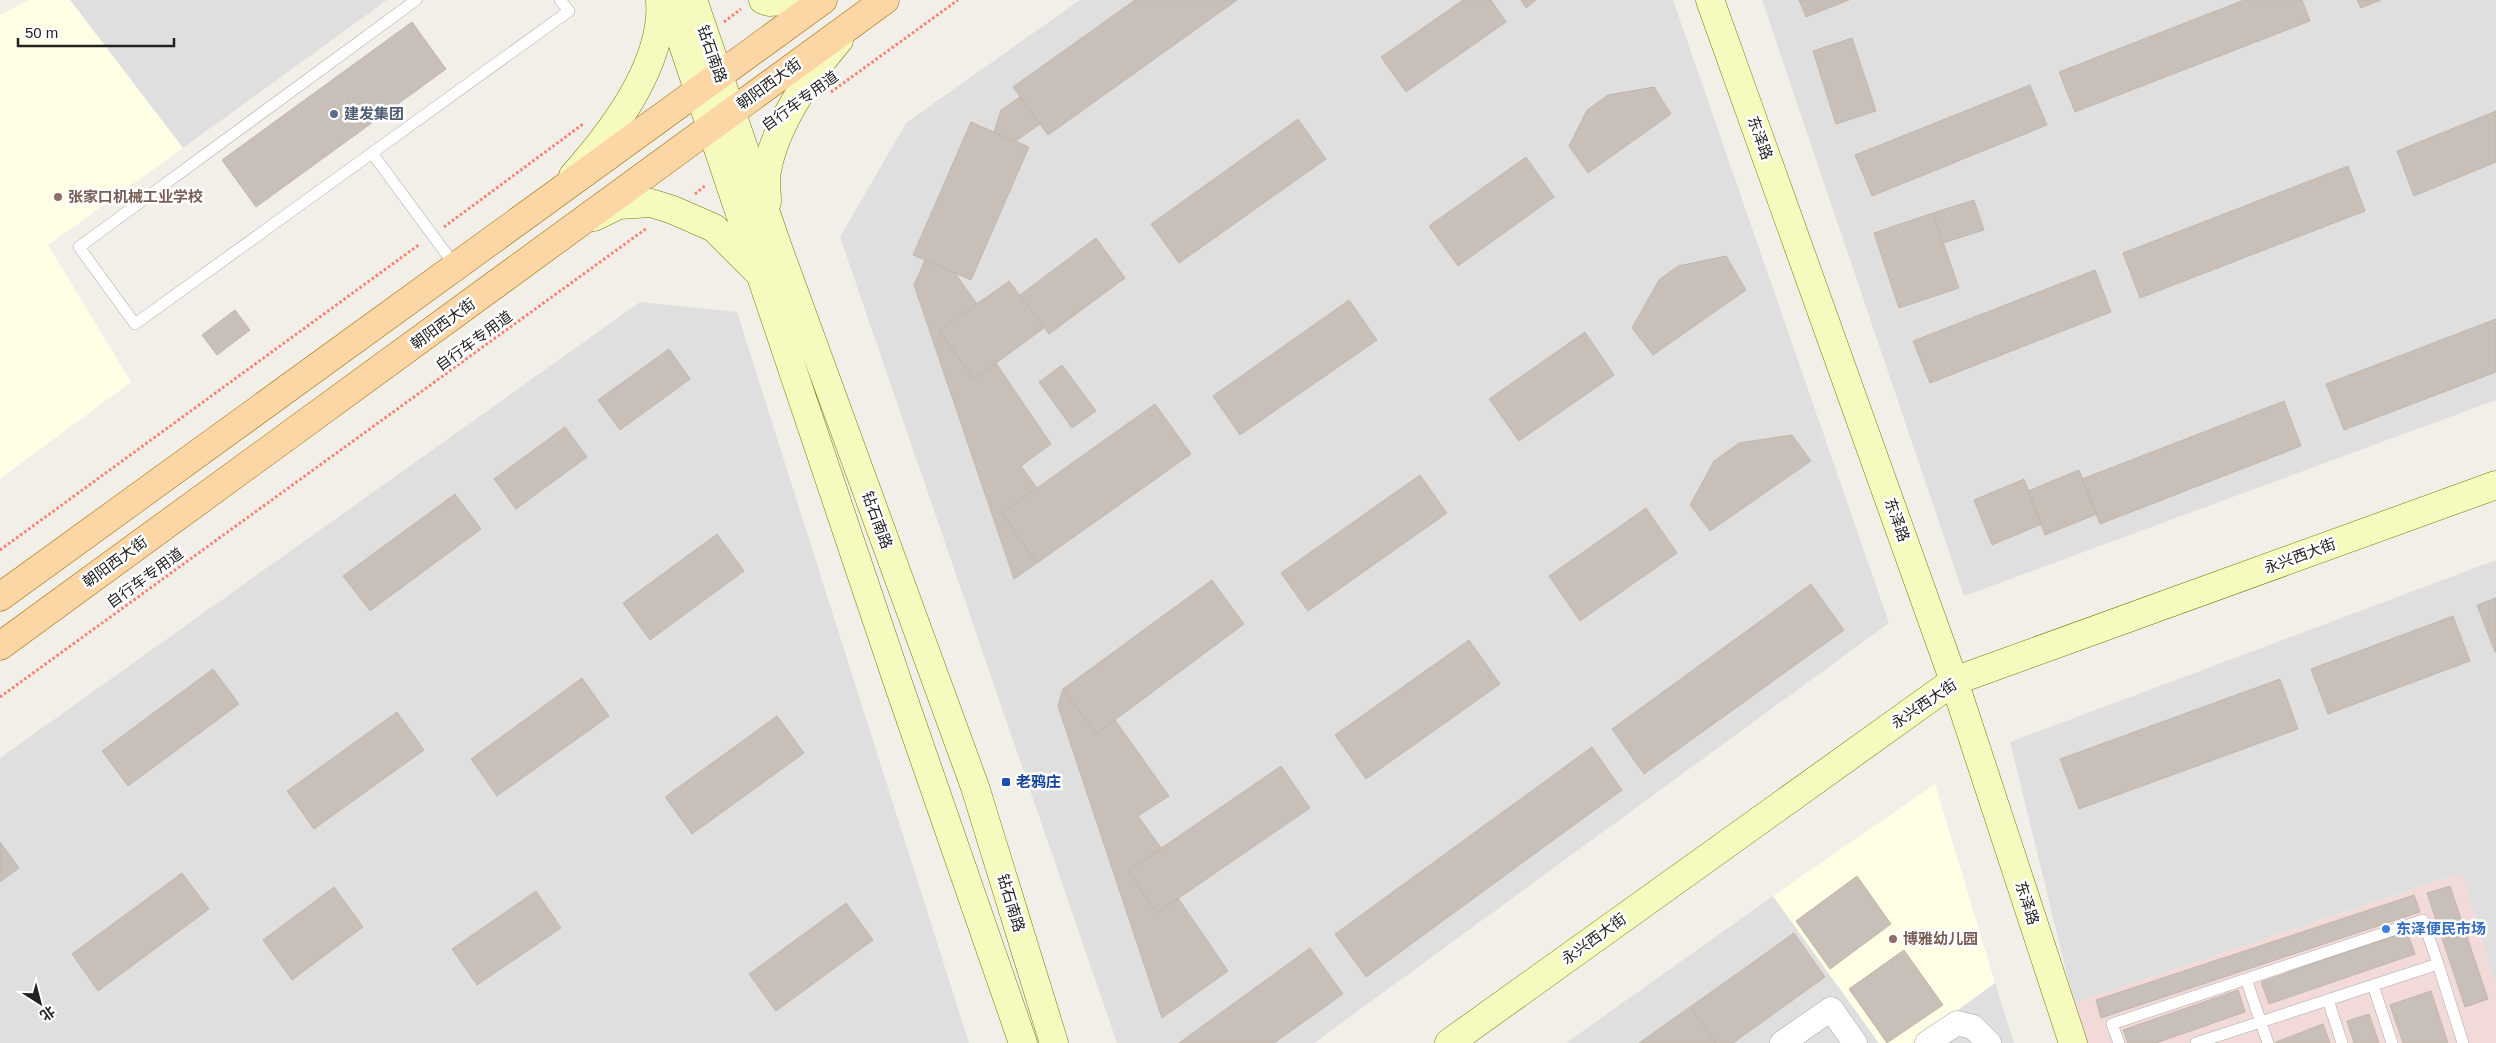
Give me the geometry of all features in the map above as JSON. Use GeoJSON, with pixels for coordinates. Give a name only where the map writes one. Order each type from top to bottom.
{"type":"FeatureCollection","features":[{"type":"Feature","properties":{"kind":"main road"},"geometry":{"type":"LineString","coordinates":[[556,195],[614,126],[637,84],[654,47],[659,30],[660,0]]}},
{"type":"Feature","properties":{"kind":"main road","name":"钻石南路"},"geometry":{"type":"LineString","coordinates":[[668,0],[709,83],[721,120],[768,218],[975,787],[1054,1043]]}},
{"type":"Feature","properties":{"kind":"main road","name":"钻石南路"},"geometry":{"type":"LineString","coordinates":[[694,0],[706,36],[709,83]]}},
{"type":"Feature","properties":{"kind":"main road"},"geometry":{"type":"LineString","coordinates":[[754,3],[803,0]]}},
{"type":"Feature","properties":{"kind":"main road"},"geometry":{"type":"LineString","coordinates":[[0,598],[823,0]]}},
{"type":"Feature","properties":{"kind":"main road","name":"朝阳西大街"},"geometry":{"type":"LineString","coordinates":[[0,646],[884,0]]}},
{"type":"Feature","properties":{"kind":"main road","name":"东泽路"},"geometry":{"type":"LineString","coordinates":[[1710,0],[1954,681],[2073,1043]]}},
{"type":"Feature","properties":{"kind":"main road"},"geometry":{"type":"LineString","coordinates":[[768,218],[766,178],[781,129],[816,67],[854,23]]}},
{"type":"Feature","properties":{"kind":"main road","name":"钻石南路"},"geometry":{"type":"LineString","coordinates":[[721,120],[726,170],[900,689],[1022,1043]]}},
{"type":"Feature","properties":{"kind":"main road"},"geometry":{"type":"LineString","coordinates":[[580,224],[619,205],[652,203],[714,228],[762,277]]}},
{"type":"Feature","properties":{"kind":"main road","name":"永兴西大街"},"geometry":{"type":"LineString","coordinates":[[1449,1043],[1954,681],[2496,485]]}},
{"type":"Feature","properties":{"kind":"street"},"geometry":{"type":"LineString","coordinates":[[1782,1043],[1831,1009],[1855,1043]]}},
{"type":"Feature","properties":{"kind":"street"},"geometry":{"type":"LineString","coordinates":[[1927,1043],[1957,1023],[1973,1027],[1989,1043]]}},
{"type":"Feature","properties":{"kind":"lane"},"geometry":{"type":"LineString","coordinates":[[416,0],[78,247],[135,324],[568,11],[560,0]]}},
{"type":"Feature","properties":{"kind":"lane"},"geometry":{"type":"LineString","coordinates":[[372,153],[456,267]]}},
{"type":"Feature","properties":{"kind":"lane"},"geometry":{"type":"LineString","coordinates":[[2119,1043],[2112,1024],[2423,920],[2463,1043]]}},
{"type":"Feature","properties":{"kind":"lane"},"geometry":{"type":"LineString","coordinates":[[2197,1043],[2438,964]]}},
{"type":"Feature","properties":{"kind":"lane"},"geometry":{"type":"LineString","coordinates":[[2246,979],[2268,1043]]}},
{"type":"Feature","properties":{"kind":"lane"},"geometry":{"type":"LineString","coordinates":[[2373,985],[2392,1043]]}},
{"type":"Feature","properties":{"kind":"lane"},"geometry":{"type":"LineString","coordinates":[[2328,1000],[2342,1043]]}},
{"type":"Feature","properties":{"kind":"path","name":"自行车专用道"},"geometry":{"type":"LineString","coordinates":[[828,94],[958,0]]}},
{"type":"Feature","properties":{"kind":"path"},"geometry":{"type":"LineString","coordinates":[[706,36],[754,3]]}},
{"type":"Feature","properties":{"kind":"path"},"geometry":{"type":"LineString","coordinates":[[0,550],[589,120]]}},
{"type":"Feature","properties":{"kind":"path","name":"自行车专用道"},"geometry":{"type":"LineString","coordinates":[[0,697],[726,170]]}},
{"type":"Feature","properties":{"kind":"shaded area","name":"张家口机械工业学校"},"geometry":{"type":"Polygon","coordinates":[[[29,0],[70,0],[183,148],[48,245],[131,382],[0,479],[0,15],[29,0]]]}},
{"type":"Feature","properties":{"kind":"shaded area"},"geometry":{"type":"Polygon","coordinates":[[[70,0],[387,0],[183,148],[70,0]]]}},
{"type":"Feature","properties":{"kind":"shaded area"},"geometry":{"type":"Polygon","coordinates":[[[1080,0],[1673,0],[1889,623],[1314,1043],[1117,1043],[840,237],[906,123],[1080,0]]]}},
{"type":"Feature","properties":{"kind":"shaded area"},"geometry":{"type":"Polygon","coordinates":[[[1762,0],[2496,0],[2496,400],[1964,596],[1762,0]]]}},
{"type":"Feature","properties":{"kind":"shaded area"},"geometry":{"type":"Polygon","coordinates":[[[640,302],[737,312],[969,1043],[0,1043],[0,758],[640,302]]]}},
{"type":"Feature","properties":{"kind":"shaded area"},"geometry":{"type":"Polygon","coordinates":[[[2496,560],[2496,986],[2461,873],[2074,1003],[2010,742],[2496,560]]]}},
{"type":"Feature","properties":{"kind":"shaded area","name":"博雅幼儿园"},"geometry":{"type":"Polygon","coordinates":[[[1935,784],[1995,983],[1912,1043],[1879,1043],[1773,896],[1935,784]]]}},
{"type":"Feature","properties":{"kind":"shaded area","name":"东泽便民市场"},"geometry":{"type":"Polygon","coordinates":[[[2462,873],[2496,986],[2496,1043],[2087,1043],[2074,1003],[2462,873]]]}},
{"type":"Feature","properties":{"kind":"shaded area"},"geometry":{"type":"Polygon","coordinates":[[[1773,896],[1879,1043],[1566,1043],[1773,896]]]}},
{"type":"Feature","properties":{"kind":"shaded area"},"geometry":{"type":"Polygon","coordinates":[[[1995,983],[2014,1043],[1912,1043],[1995,983]]]}},
{"type":"Feature","properties":{"kind":"building"},"geometry":{"type":"Polygon","coordinates":[[[1135,0],[1237,0],[1048,135],[1013,87],[1135,0]]]}},
{"type":"Feature","properties":{"kind":"building"},"geometry":{"type":"Polygon","coordinates":[[[1463,0],[1491,0],[1506,22],[1406,92],[1381,57],[1463,0]]]}},
{"type":"Feature","properties":{"kind":"building"},"geometry":{"type":"Polygon","coordinates":[[[1521,0],[1536,0],[1526,8],[1521,0]]]}},
{"type":"Feature","properties":{"kind":"building"},"geometry":{"type":"Polygon","coordinates":[[[1799,0],[1849,0],[1806,17],[1799,0]]]}},
{"type":"Feature","properties":{"kind":"building"},"geometry":{"type":"Polygon","coordinates":[[[2244,0],[2302,0],[2310,21],[2075,112],[2059,72],[2244,0]]]}},
{"type":"Feature","properties":{"kind":"building"},"geometry":{"type":"Polygon","coordinates":[[[2357,0],[2381,0],[2361,8],[2357,0]]]}},
{"type":"Feature","properties":{"kind":"building","name":"建发集团"},"geometry":{"type":"Polygon","coordinates":[[[412,22],[446,69],[256,207],[222,160],[412,22]]]}},
{"type":"Feature","properties":{"kind":"building"},"geometry":{"type":"Polygon","coordinates":[[[1852,38],[1876,111],[1836,124],[1813,51],[1852,38]]]}},
{"type":"Feature","properties":{"kind":"building"},"geometry":{"type":"Polygon","coordinates":[[[2030,85],[2047,125],[1872,196],[1855,155],[2030,85]]]}},
{"type":"Feature","properties":{"kind":"building"},"geometry":{"type":"Polygon","coordinates":[[[1654,87],[1671,114],[1588,173],[1569,146],[1587,110],[1608,95],[1654,87]]]}},
{"type":"Feature","properties":{"kind":"building"},"geometry":{"type":"Polygon","coordinates":[[[1020,97],[1040,124],[1016,141],[994,132],[1001,110],[1020,97]]]}},
{"type":"Feature","properties":{"kind":"building"},"geometry":{"type":"Polygon","coordinates":[[[2496,111],[2496,162],[2414,196],[2397,151],[2496,111]]]}},
{"type":"Feature","properties":{"kind":"building"},"geometry":{"type":"Polygon","coordinates":[[[1298,119],[1326,159],[1179,263],[1151,224],[1298,119]]]}},
{"type":"Feature","properties":{"kind":"building"},"geometry":{"type":"Polygon","coordinates":[[[971,122],[1029,147],[971,280],[913,255],[971,122]]]}},
{"type":"Feature","properties":{"kind":"building"},"geometry":{"type":"Polygon","coordinates":[[[1526,157],[1554,197],[1458,266],[1429,226],[1526,157]]]}},
{"type":"Feature","properties":{"kind":"building"},"geometry":{"type":"Polygon","coordinates":[[[2348,166],[2365,211],[2140,298],[2123,253],[2348,166]]]}},
{"type":"Feature","properties":{"kind":"building"},"geometry":{"type":"Polygon","coordinates":[[[1974,200],[1984,230],[1943,243],[1933,213],[1974,200]]]}},
{"type":"Feature","properties":{"kind":"building"},"geometry":{"type":"Polygon","coordinates":[[[1933,213],[1959,288],[1899,308],[1874,233],[1933,213]]]}},
{"type":"Feature","properties":{"kind":"building"},"geometry":{"type":"Polygon","coordinates":[[[1096,238],[1125,278],[1049,334],[1020,295],[1096,238]]]}},
{"type":"Feature","properties":{"kind":"building"},"geometry":{"type":"Polygon","coordinates":[[[1726,256],[1746,290],[1653,355],[1632,328],[1659,280],[1678,266],[1726,256]]]}},
{"type":"Feature","properties":{"kind":"building"},"geometry":{"type":"Polygon","coordinates":[[[925,260],[955,273],[977,304],[939,331],[974,379],[996,363],[1051,444],[1021,466],[1037,488],[1002,513],[1037,563],[1014,579],[914,285],[925,260]]]}},
{"type":"Feature","properties":{"kind":"building"},"geometry":{"type":"Polygon","coordinates":[[[2095,270],[2111,312],[1930,383],[1913,341],[2095,270]]]}},
{"type":"Feature","properties":{"kind":"building"},"geometry":{"type":"Polygon","coordinates":[[[1009,281],[1044,328],[974,379],[939,331],[1009,281]]]}},
{"type":"Feature","properties":{"kind":"building"},"geometry":{"type":"Polygon","coordinates":[[[1349,300],[1377,340],[1240,435],[1213,396],[1349,300]]]}},
{"type":"Feature","properties":{"kind":"building"},"geometry":{"type":"Polygon","coordinates":[[[235,310],[250,330],[217,355],[202,335],[235,310]]]}},
{"type":"Feature","properties":{"kind":"building"},"geometry":{"type":"Polygon","coordinates":[[[2496,319],[2496,372],[2344,430],[2326,384],[2496,319]]]}},
{"type":"Feature","properties":{"kind":"building"},"geometry":{"type":"Polygon","coordinates":[[[1585,332],[1614,375],[1519,441],[1489,399],[1585,332]]]}},
{"type":"Feature","properties":{"kind":"building"},"geometry":{"type":"Polygon","coordinates":[[[669,349],[690,379],[620,430],[598,400],[669,349]]]}},
{"type":"Feature","properties":{"kind":"building"},"geometry":{"type":"Polygon","coordinates":[[[1062,365],[1096,411],[1072,428],[1039,382],[1062,365]]]}},
{"type":"Feature","properties":{"kind":"building"},"geometry":{"type":"Polygon","coordinates":[[[2284,401],[2301,446],[2100,524],[2082,479],[2284,401]]]}},
{"type":"Feature","properties":{"kind":"building"},"geometry":{"type":"Polygon","coordinates":[[[1155,404],[1191,454],[1037,563],[1002,513],[1155,404]]]}},
{"type":"Feature","properties":{"kind":"building"},"geometry":{"type":"Polygon","coordinates":[[[565,427],[587,457],[516,509],[494,479],[565,427]]]}},
{"type":"Feature","properties":{"kind":"building"},"geometry":{"type":"Polygon","coordinates":[[[1792,435],[1811,461],[1710,531],[1690,505],[1714,461],[1739,443],[1792,435]]]}},
{"type":"Feature","properties":{"kind":"building"},"geometry":{"type":"Polygon","coordinates":[[[2079,470],[2097,514],[2045,535],[2028,491],[2079,470]]]}},
{"type":"Feature","properties":{"kind":"building"},"geometry":{"type":"Polygon","coordinates":[[[1420,475],[1447,513],[1308,611],[1281,573],[1420,475]]]}},
{"type":"Feature","properties":{"kind":"building"},"geometry":{"type":"Polygon","coordinates":[[[2024,479],[2042,524],[1992,545],[1974,500],[2024,479]]]}},
{"type":"Feature","properties":{"kind":"building"},"geometry":{"type":"Polygon","coordinates":[[[455,494],[481,529],[370,611],[343,576],[455,494]]]}},
{"type":"Feature","properties":{"kind":"building"},"geometry":{"type":"Polygon","coordinates":[[[1646,508],[1677,553],[1580,621],[1549,576],[1646,508]]]}},
{"type":"Feature","properties":{"kind":"building"},"geometry":{"type":"Polygon","coordinates":[[[717,534],[744,571],[650,640],[623,603],[717,534]]]}},
{"type":"Feature","properties":{"kind":"building"},"geometry":{"type":"Polygon","coordinates":[[[1212,580],[1244,624],[1096,734],[1063,689],[1212,580]]]}},
{"type":"Feature","properties":{"kind":"building"},"geometry":{"type":"Polygon","coordinates":[[[1811,584],[1844,630],[1644,774],[1612,729],[1811,584]]]}},
{"type":"Feature","properties":{"kind":"building"},"geometry":{"type":"Polygon","coordinates":[[[2496,598],[2496,652],[2495,652],[2477,605],[2496,598]]]}},
{"type":"Feature","properties":{"kind":"building"},"geometry":{"type":"Polygon","coordinates":[[[2453,616],[2470,661],[2328,714],[2311,669],[2453,616]]]}},
{"type":"Feature","properties":{"kind":"building"},"geometry":{"type":"Polygon","coordinates":[[[1469,640],[1500,684],[1366,779],[1335,735],[1469,640]]]}},
{"type":"Feature","properties":{"kind":"building"},"geometry":{"type":"Polygon","coordinates":[[[213,669],[239,704],[128,786],[102,751],[213,669]]]}},
{"type":"Feature","properties":{"kind":"building"},"geometry":{"type":"Polygon","coordinates":[[[582,678],[609,716],[497,796],[471,759],[582,678]]]}},
{"type":"Feature","properties":{"kind":"building"},"geometry":{"type":"Polygon","coordinates":[[[2280,679],[2298,729],[2079,809],[2060,759],[2280,679]]]}},
{"type":"Feature","properties":{"kind":"building"},"geometry":{"type":"Polygon","coordinates":[[[1063,689],[1096,734],[1115,720],[1169,796],[1138,816],[1162,849],[1128,871],[1157,913],[1178,898],[1228,971],[1162,1018],[1058,706],[1063,689]]]}},
{"type":"Feature","properties":{"kind":"building"},"geometry":{"type":"Polygon","coordinates":[[[397,712],[424,750],[314,829],[287,791],[397,712]]]}},
{"type":"Feature","properties":{"kind":"building"},"geometry":{"type":"Polygon","coordinates":[[[777,716],[804,753],[692,834],[665,797],[777,716]]]}},
{"type":"Feature","properties":{"kind":"building"},"geometry":{"type":"Polygon","coordinates":[[[1592,747],[1622,790],[1366,977],[1335,934],[1592,747]]]}},
{"type":"Feature","properties":{"kind":"building"},"geometry":{"type":"Polygon","coordinates":[[[1281,766],[1310,808],[1157,913],[1128,871],[1281,766]]]}},
{"type":"Feature","properties":{"kind":"building"},"geometry":{"type":"Polygon","coordinates":[[[0,842],[19,868],[0,882],[0,842]]]}},
{"type":"Feature","properties":{"kind":"building"},"geometry":{"type":"Polygon","coordinates":[[[182,873],[209,909],[98,991],[72,954],[182,873]]]}},
{"type":"Feature","properties":{"kind":"building"},"geometry":{"type":"Polygon","coordinates":[[[1857,876],[1891,924],[1830,969],[1796,921],[1857,876]]]}},
{"type":"Feature","properties":{"kind":"building"},"geometry":{"type":"Polygon","coordinates":[[[2450,886],[2488,999],[2465,1007],[2427,893],[2450,886]]]}},
{"type":"Feature","properties":{"kind":"building"},"geometry":{"type":"Polygon","coordinates":[[[334,887],[363,927],[292,980],[263,940],[334,887]]]}},
{"type":"Feature","properties":{"kind":"building"},"geometry":{"type":"Polygon","coordinates":[[[536,891],[561,928],[477,985],[452,949],[536,891]]]}},
{"type":"Feature","properties":{"kind":"building"},"geometry":{"type":"Polygon","coordinates":[[[2414,895],[2420,912],[2101,1018],[2096,1000],[2414,895]]]}},
{"type":"Feature","properties":{"kind":"building"},"geometry":{"type":"Polygon","coordinates":[[[846,903],[873,940],[776,1011],[749,974],[846,903]]]}},
{"type":"Feature","properties":{"kind":"building"},"geometry":{"type":"Polygon","coordinates":[[[2407,931],[2415,954],[2269,1004],[2261,982],[2407,931]]]}},
{"type":"Feature","properties":{"kind":"building"},"geometry":{"type":"Polygon","coordinates":[[[1794,933],[1825,977],[1733,1043],[1716,1043],[1690,1007],[1794,933]]]}},
{"type":"Feature","properties":{"kind":"building"},"geometry":{"type":"Polygon","coordinates":[[[1310,948],[1343,994],[1274,1043],[1179,1043],[1310,948]]]}},
{"type":"Feature","properties":{"kind":"building"},"geometry":{"type":"Polygon","coordinates":[[[1904,950],[1943,1005],[1887,1043],[1849,989],[1904,950]]]}},
{"type":"Feature","properties":{"kind":"building"},"geometry":{"type":"Polygon","coordinates":[[[2238,990],[2245,1012],[2156,1043],[2128,1043],[2123,1030],[2238,990]]]}},
{"type":"Feature","properties":{"kind":"building"},"geometry":{"type":"Polygon","coordinates":[[[2431,991],[2448,1043],[2403,1043],[2390,1005],[2431,991]]]}},
{"type":"Feature","properties":{"kind":"building"},"geometry":{"type":"Polygon","coordinates":[[[1690,1007],[1716,1043],[1639,1043],[1690,1007]]]}},
{"type":"Feature","properties":{"kind":"building"},"geometry":{"type":"Polygon","coordinates":[[[2369,1014],[2379,1043],[2354,1043],[2347,1021],[2369,1014]]]}},
{"type":"Feature","properties":{"kind":"building"},"geometry":{"type":"Polygon","coordinates":[[[2323,1024],[2330,1043],[2276,1043],[2276,1042],[2323,1024]]]}},
{"type":"Feature","properties":{"kind":"place","name":"建发集团"},"geometry":{"type":"Point","coordinates":[334,114]}},
{"type":"Feature","properties":{"kind":"place","name":"张家口机械工业学校"},"geometry":{"type":"Point","coordinates":[58,197]}},
{"type":"Feature","properties":{"kind":"place","name":"老鸦庄"},"geometry":{"type":"Point","coordinates":[1006,782]}},
{"type":"Feature","properties":{"kind":"place","name":"东泽便民市场"},"geometry":{"type":"Point","coordinates":[2386,929]}},
{"type":"Feature","properties":{"kind":"place","name":"博雅幼儿园"},"geometry":{"type":"Point","coordinates":[1893,939]}}]}
